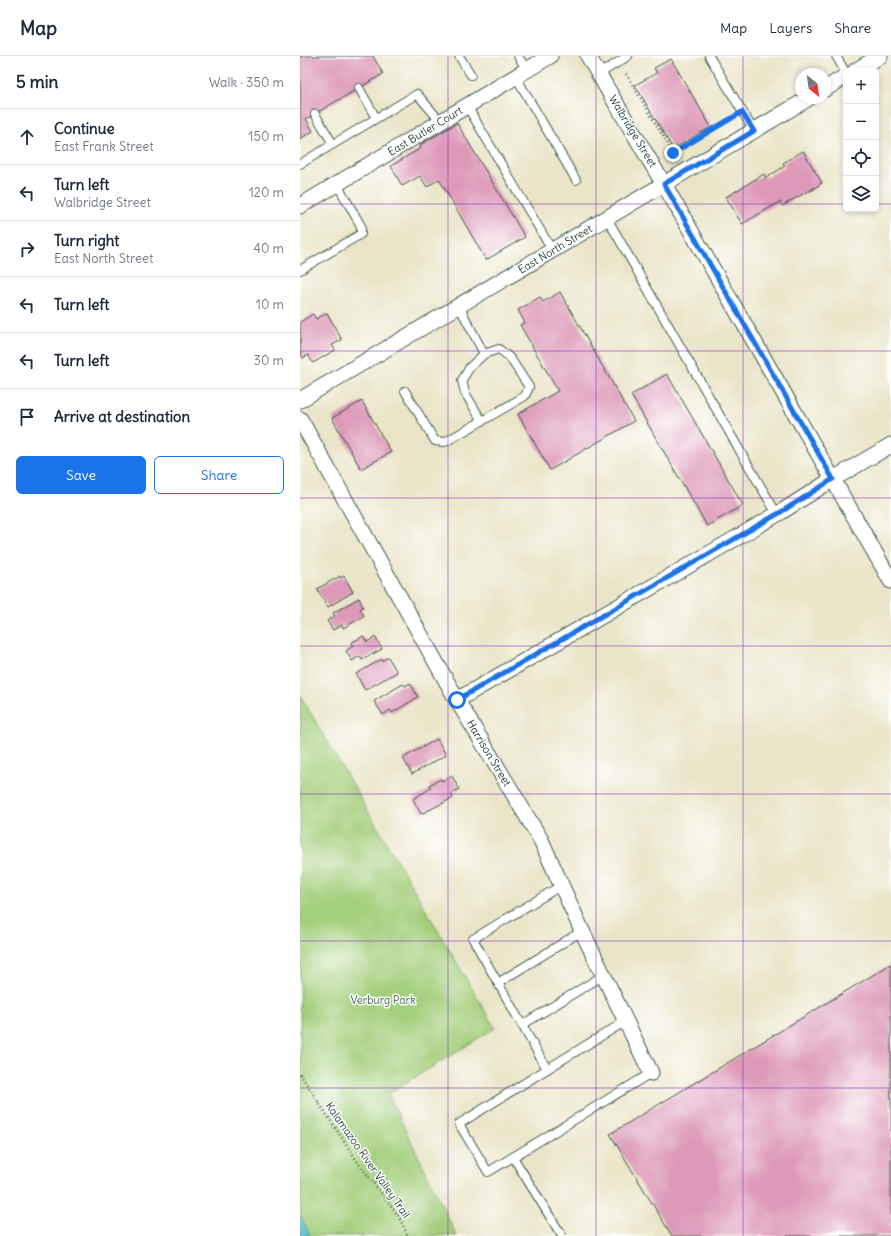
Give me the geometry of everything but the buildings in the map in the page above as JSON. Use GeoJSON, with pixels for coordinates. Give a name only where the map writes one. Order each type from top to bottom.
{"type":"FeatureCollection","features":[{"type":"Feature","properties":{"kind":"street","name":"East Butler Court"},"geometry":{"type":"LineString","coordinates":[[300,206],[550,56]]}},
{"type":"Feature","properties":{"kind":"street","name":"Walbridge Street"},"geometry":{"type":"LineString","coordinates":[[588,56],[664,184],[891,581]]}},
{"type":"Feature","properties":{"kind":"street"},"geometry":{"type":"LineString","coordinates":[[860,68],[880,56]]}},
{"type":"Feature","properties":{"kind":"street"},"geometry":{"type":"LineString","coordinates":[[831,85],[843,77]]}},
{"type":"Feature","properties":{"kind":"street","name":"East North Street"},"geometry":{"type":"LineString","coordinates":[[300,400],[799,104]]}},
{"type":"Feature","properties":{"kind":"street","name":"Harrison Street"},"geometry":{"type":"LineString","coordinates":[[300,419],[457,700],[541,840],[582,931],[651,1073]]}},
{"type":"Feature","properties":{"kind":"street"},"geometry":{"type":"LineString","coordinates":[[457,700],[777,514],[891,445]]}},
{"type":"Feature","properties":{"kind":"lane"},"geometry":{"type":"LineString","coordinates":[[459,56],[471,76]]}},
{"type":"Feature","properties":{"kind":"lane"},"geometry":{"type":"LineString","coordinates":[[518,56],[521,74],[576,180]]}},
{"type":"Feature","properties":{"kind":"lane"},"geometry":{"type":"LineString","coordinates":[[599,74],[628,56]]}},
{"type":"Feature","properties":{"kind":"lane"},"geometry":{"type":"LineString","coordinates":[[709,56],[754,131]]}},
{"type":"Feature","properties":{"kind":"lane"},"geometry":{"type":"LineString","coordinates":[[836,56],[843,69]]}},
{"type":"Feature","properties":{"kind":"lane"},"geometry":{"type":"LineString","coordinates":[[359,88],[376,118]]}},
{"type":"Feature","properties":{"kind":"lane"},"geometry":{"type":"LineString","coordinates":[[300,164],[417,94],[441,122]]}},
{"type":"Feature","properties":{"kind":"lane"},"geometry":{"type":"LineString","coordinates":[[467,106],[552,250]]}},
{"type":"Feature","properties":{"kind":"lane"},"geometry":{"type":"LineString","coordinates":[[315,114],[333,144]]}},
{"type":"Feature","properties":{"kind":"lane"},"geometry":{"type":"LineString","coordinates":[[300,270],[361,234],[361,226],[336,184]]}},
{"type":"Feature","properties":{"kind":"lane"},"geometry":{"type":"LineString","coordinates":[[607,218],[777,514]]}},
{"type":"Feature","properties":{"kind":"lane"},"geometry":{"type":"LineString","coordinates":[[459,306],[484,354]]}},
{"type":"Feature","properties":{"kind":"lane"},"geometry":{"type":"LineString","coordinates":[[405,391],[435,441],[445,442],[482,421],[525,396],[529,387],[510,358],[499,349],[484,354],[470,367],[462,380],[465,393],[482,421]]}},
{"type":"Feature","properties":{"kind":"lane"},"geometry":{"type":"LineString","coordinates":[[547,1069],[473,939],[562,885]]}},
{"type":"Feature","properties":{"kind":"lane"},"geometry":{"type":"LineString","coordinates":[[498,983],[582,931]]}},
{"type":"Feature","properties":{"kind":"lane"},"geometry":{"type":"LineString","coordinates":[[522,1025],[604,975]]}},
{"type":"Feature","properties":{"kind":"lane"},"geometry":{"type":"LineString","coordinates":[[626,1021],[459,1124],[488,1172],[651,1073]]}},
{"type":"Feature","properties":{"kind":"lane"},"geometry":{"type":"LineString","coordinates":[[513,1157],[562,1236]]}},
{"type":"Feature","properties":{"kind":"path"},"geometry":{"type":"LineString","coordinates":[[619,62],[673,153],[742,112]]}},
{"type":"Feature","properties":{"kind":"path","name":"Kalamazoo River Valley Trail"},"geometry":{"type":"LineString","coordinates":[[300,1074],[359,1164],[398,1215],[408,1236]]}},
{"type":"Feature","properties":{"kind":"green space","name":"Verburg Park"},"geometry":{"type":"Polygon","coordinates":[[[300,695],[495,1028],[388,1094],[457,1236],[310,1236],[300,1214],[300,695]]]}},
{"type":"Feature","properties":{"kind":"water"},"geometry":{"type":"Polygon","coordinates":[[[300,1214],[310,1236],[300,1236],[300,1214]]]}},
{"type":"Feature","properties":{"kind":"route"},"geometry":{"type":"LineString","coordinates":[[457,700],[781,512],[833,479],[664,184],[754,131],[742,112],[673,153]]}}]}
